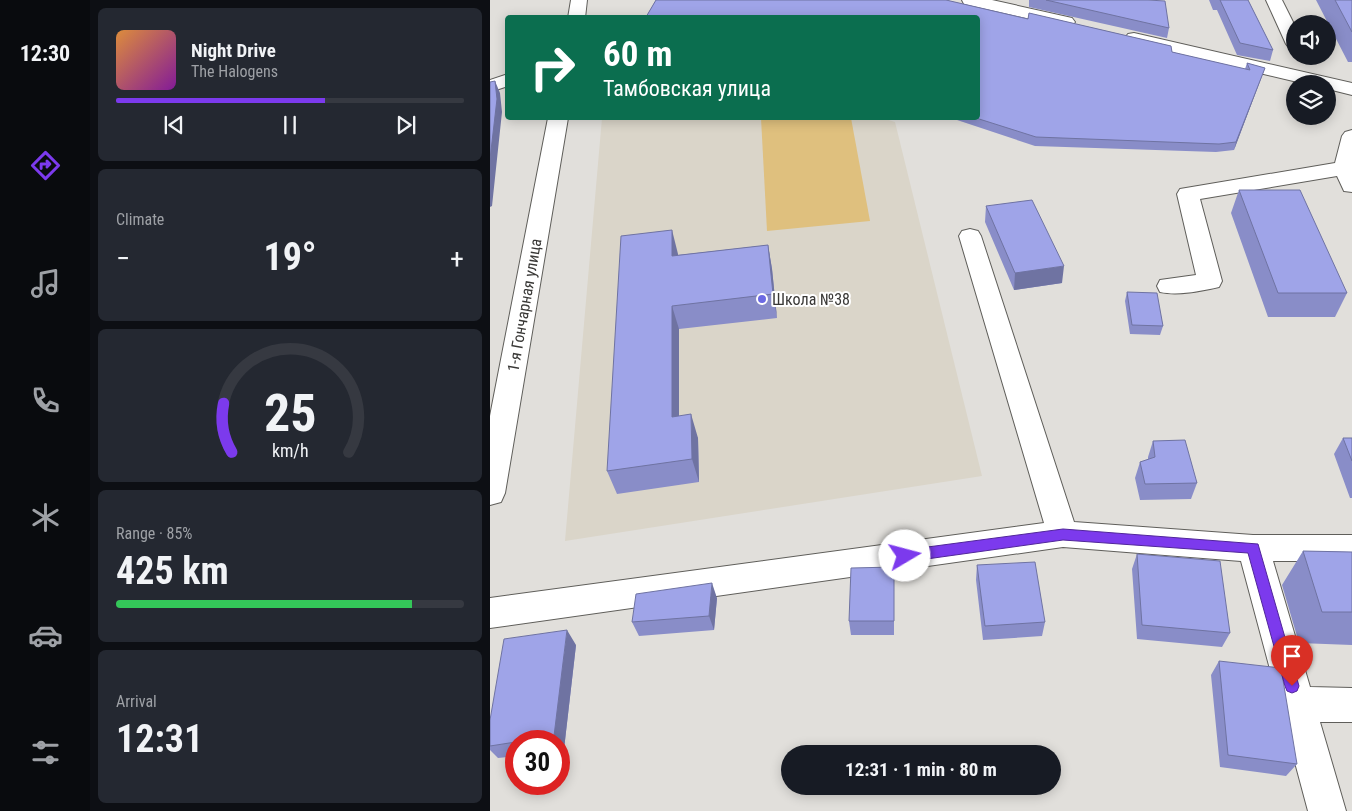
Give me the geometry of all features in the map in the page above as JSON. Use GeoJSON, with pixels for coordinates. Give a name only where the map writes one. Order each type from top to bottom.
{"type":"FeatureCollection","features":[{"type":"Feature","properties":{"kind":"street"},"geometry":{"type":"LineString","coordinates":[[576,15],[579,0]]}},
{"type":"Feature","properties":{"kind":"street"},"geometry":{"type":"LineString","coordinates":[[970,0],[1084,26]]}},
{"type":"Feature","properties":{"kind":"street"},"geometry":{"type":"LineString","coordinates":[[1274,0],[1286,25]]}},
{"type":"Feature","properties":{"kind":"street"},"geometry":{"type":"LineString","coordinates":[[1122,35],[1291,75]]}},
{"type":"Feature","properties":{"kind":"street"},"geometry":{"type":"LineString","coordinates":[[490,86],[505,81]]}},
{"type":"Feature","properties":{"kind":"street"},"geometry":{"type":"LineString","coordinates":[[1336,85],[1352,89]]}},
{"type":"Feature","properties":{"kind":"street","name":"1-я Гончарная улица"},"geometry":{"type":"LineString","coordinates":[[490,493],[558,120]]}},
{"type":"Feature","properties":{"kind":"street"},"geometry":{"type":"LineString","coordinates":[[1169,286],[1210,281],[1188,194],[1348,177],[1352,136]]}},
{"type":"Feature","properties":{"kind":"street"},"geometry":{"type":"LineString","coordinates":[[970,236],[1063,534]]}},
{"type":"Feature","properties":{"kind":"street"},"geometry":{"type":"LineString","coordinates":[[490,613],[1063,534],[1254,548],[1352,548]]}},
{"type":"Feature","properties":{"kind":"street"},"geometry":{"type":"LineString","coordinates":[[1254,548],[1327,811]]}},
{"type":"Feature","properties":{"kind":"street"},"geometry":{"type":"LineString","coordinates":[[1297,704],[1352,705]]}},
{"type":"Feature","properties":{"kind":"shaded area","name":"Школа №38"},"geometry":{"type":"Polygon","coordinates":[[[602,120],[888,120],[895,122],[982,476],[565,541],[602,120]]]}},
{"type":"Feature","properties":{"kind":"shaded area"},"geometry":{"type":"Polygon","coordinates":[[[761,120],[851,120],[870,221],[767,231],[761,120]]]}},
{"type":"Feature","properties":{"kind":"building"},"geometry":{"type":"Polygon","coordinates":[[[656,0],[946,0],[1028,19],[1029,13],[1171,46],[1172,52],[1250,70],[1247,63],[1265,68],[1236,142],[1219,144],[1036,137],[980,119],[980,15],[647,15],[656,0]]]}},
{"type":"Feature","properties":{"kind":"building"},"geometry":{"type":"Polygon","coordinates":[[[1046,0],[1165,1],[1169,28],[1046,0]]]}},
{"type":"Feature","properties":{"kind":"building"},"geometry":{"type":"Polygon","coordinates":[[[1220,0],[1248,0],[1273,50],[1240,43],[1220,0]]]}},
{"type":"Feature","properties":{"kind":"building"},"geometry":{"type":"Polygon","coordinates":[[[1335,0],[1352,0],[1352,32],[1335,0]]]}},
{"type":"Feature","properties":{"kind":"building"},"geometry":{"type":"Polygon","coordinates":[[[495,81],[497,99],[490,159],[490,82],[495,81]]]}},
{"type":"Feature","properties":{"kind":"building"},"geometry":{"type":"Polygon","coordinates":[[[1239,190],[1300,190],[1347,293],[1278,293],[1239,190]]]}},
{"type":"Feature","properties":{"kind":"building"},"geometry":{"type":"Polygon","coordinates":[[[1032,200],[1064,266],[1015,273],[986,206],[1032,200]]]}},
{"type":"Feature","properties":{"kind":"building"},"geometry":{"type":"Polygon","coordinates":[[[672,230],[672,256],[768,245],[773,294],[672,306],[672,417],[691,414],[692,459],[607,471],[621,236],[672,230]]]}},
{"type":"Feature","properties":{"kind":"building"},"geometry":{"type":"Polygon","coordinates":[[[1127,292],[1157,293],[1163,326],[1132,325],[1127,292]]]}},
{"type":"Feature","properties":{"kind":"building"},"geometry":{"type":"Polygon","coordinates":[[[1343,438],[1352,438],[1352,461],[1343,438]]]}},
{"type":"Feature","properties":{"kind":"building"},"geometry":{"type":"Polygon","coordinates":[[[1185,440],[1197,483],[1145,484],[1140,462],[1155,457],[1153,441],[1185,440]]]}},
{"type":"Feature","properties":{"kind":"building"},"geometry":{"type":"Polygon","coordinates":[[[1303,551],[1352,552],[1352,612],[1322,612],[1303,551]]]}},
{"type":"Feature","properties":{"kind":"building"},"geometry":{"type":"Polygon","coordinates":[[[1137,554],[1220,561],[1230,633],[1142,625],[1137,554]]]}},
{"type":"Feature","properties":{"kind":"building"},"geometry":{"type":"Polygon","coordinates":[[[1035,562],[1045,622],[985,626],[977,565],[1035,562]]]}},
{"type":"Feature","properties":{"kind":"building"},"geometry":{"type":"Polygon","coordinates":[[[894,567],[894,621],[849,621],[851,568],[894,567]]]}},
{"type":"Feature","properties":{"kind":"building"},"geometry":{"type":"Polygon","coordinates":[[[712,583],[709,616],[632,622],[636,594],[712,583]]]}},
{"type":"Feature","properties":{"kind":"building"},"geometry":{"type":"Polygon","coordinates":[[[567,630],[555,730],[505,730],[505,744],[490,746],[490,720],[504,639],[567,630]]]}},
{"type":"Feature","properties":{"kind":"building"},"geometry":{"type":"Polygon","coordinates":[[[1219,661],[1281,668],[1297,764],[1228,755],[1219,661]]]}},
{"type":"Feature","properties":{"kind":"place","name":"Школа №38"},"geometry":{"type":"Point","coordinates":[762,299]}},
{"type":"Feature","properties":{"kind":"route"},"geometry":{"type":"LineString","coordinates":[[905,556],[1063,534],[1254,548],[1292,686]]}}]}
